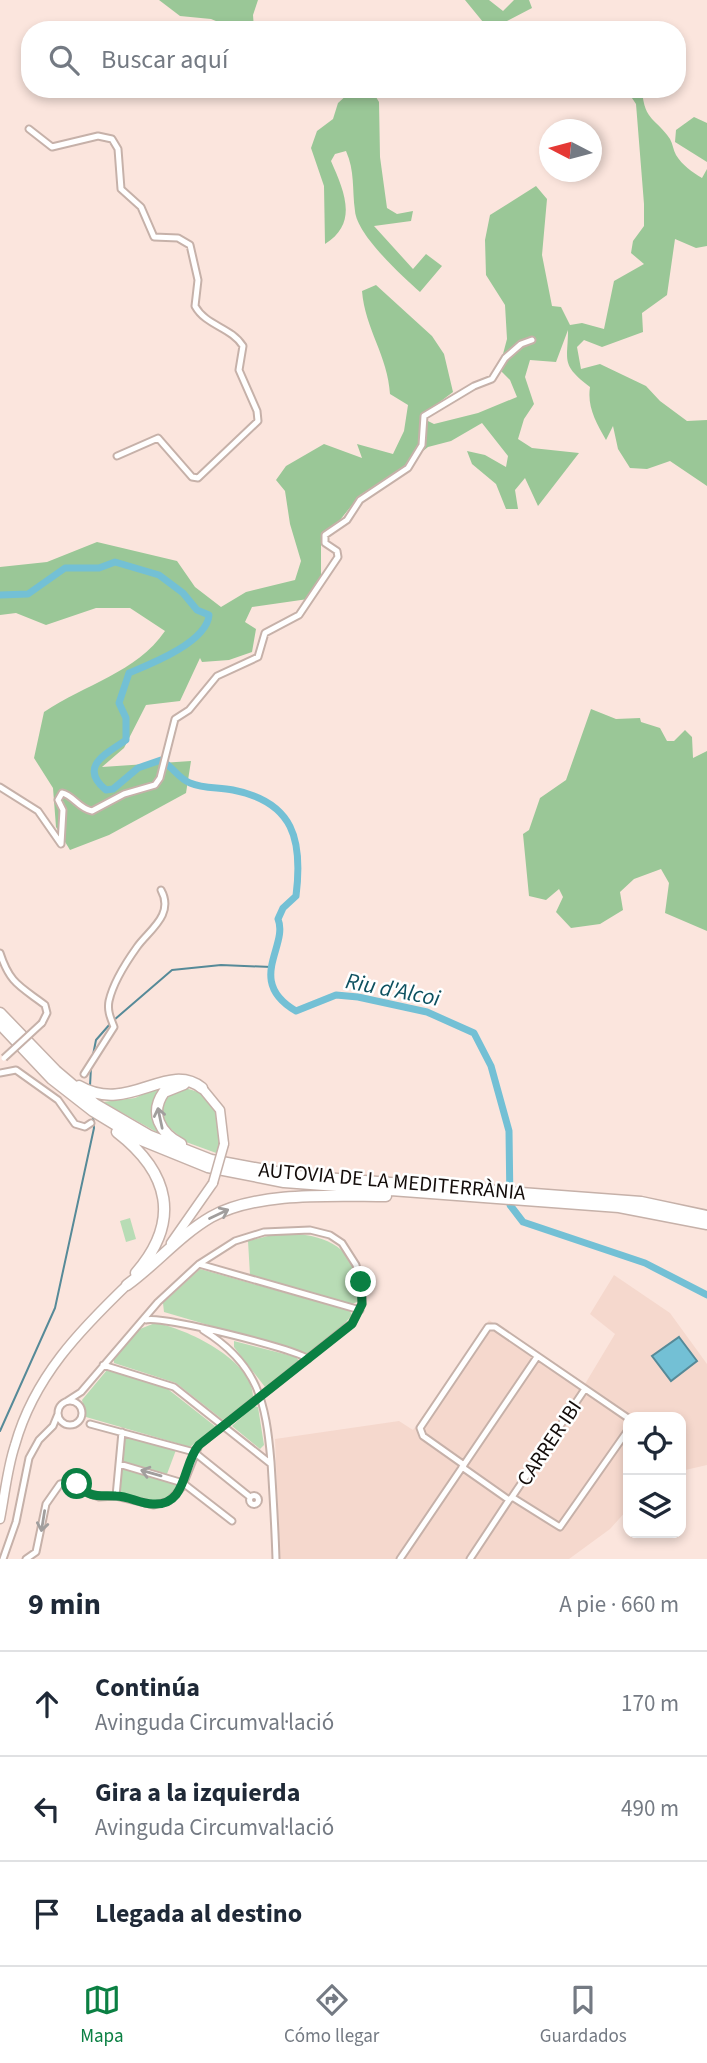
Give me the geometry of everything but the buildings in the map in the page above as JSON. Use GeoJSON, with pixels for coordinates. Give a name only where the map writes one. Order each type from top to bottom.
{"type":"FeatureCollection","features":[{"type":"Feature","properties":{"kind":"highway","name":"AUTOVIA DE LA MEDITERRÀNIA"},"geometry":{"type":"LineString","coordinates":[[0,1013],[80,1093],[117,1119],[150,1136],[209,1159],[298,1176],[416,1191],[614,1199],[703,1219]]}},
{"type":"Feature","properties":{"kind":"highway","name":"AUTOVIA DE LA MEDITERRÀNIA"},"geometry":{"type":"LineString","coordinates":[[0,1024],[52,1079],[93,1111],[139,1139],[208,1167],[284,1182],[619,1207],[703,1219]]}},
{"type":"Feature","properties":{"kind":"highway"},"geometry":{"type":"LineString","coordinates":[[51,1066],[75,1084],[101,1096],[123,1096],[172,1080],[190,1081],[202,1088]]}},
{"type":"Feature","properties":{"kind":"highway"},"geometry":{"type":"LineString","coordinates":[[202,1088],[181,1084],[169,1088],[158,1102],[157,1117],[168,1135],[209,1159]]}},
{"type":"Feature","properties":{"kind":"highway"},"geometry":{"type":"LineString","coordinates":[[93,1111],[144,1156],[156,1174],[163,1197],[164,1219],[158,1242],[127,1285]]}},
{"type":"Feature","properties":{"kind":"highway"},"geometry":{"type":"LineString","coordinates":[[127,1285],[209,1219],[238,1206],[416,1191]]}},
{"type":"Feature","properties":{"kind":"main road"},"geometry":{"type":"LineString","coordinates":[[0,1499],[27,1410],[48,1371],[69,1343],[155,1261],[183,1229],[213,1183],[224,1144],[220,1110],[202,1088]]}},
{"type":"Feature","properties":{"kind":"main road"},"geometry":{"type":"LineString","coordinates":[[0,1519],[10,1460]]}},
{"type":"Feature","properties":{"kind":"street"},"geometry":{"type":"LineString","coordinates":[[29,129],[52,147],[98,136],[112,139],[118,149],[118,171],[124,193],[141,207],[154,237],[178,238],[190,245],[198,280],[195,306],[207,321],[223,329],[243,346],[239,370],[259,418],[198,478],[192,477],[159,438],[117,456]]}},
{"type":"Feature","properties":{"kind":"street"},"geometry":{"type":"LineString","coordinates":[[0,787],[38,811],[61,844],[63,810],[58,800],[62,793],[68,794],[80,807],[98,810],[124,794],[155,785],[178,716],[189,710],[217,676],[258,657],[265,634],[286,624],[302,612],[338,557],[337,551],[326,543],[325,534],[347,520],[360,500],[408,468],[422,444],[421,424],[426,414],[494,378],[505,358],[521,344],[533,340]]}},
{"type":"Feature","properties":{"kind":"street"},"geometry":{"type":"LineString","coordinates":[[84,1074],[114,1027],[108,1010],[111,994],[138,946],[152,934],[165,907],[166,900],[161,890]]}},
{"type":"Feature","properties":{"kind":"street"},"geometry":{"type":"LineString","coordinates":[[0,953],[7,973],[19,989],[45,1005],[47,1013],[42,1023],[2,1061]]}},
{"type":"Feature","properties":{"kind":"street"},"geometry":{"type":"LineString","coordinates":[[0,1073],[16,1069],[58,1100],[75,1124],[85,1127],[92,1123]]}},
{"type":"Feature","properties":{"kind":"street"},"geometry":{"type":"LineString","coordinates":[[3,1559],[18,1517],[29,1458],[39,1440],[53,1426],[62,1404],[81,1392],[158,1302],[199,1264],[235,1241],[264,1232],[296,1229],[321,1232],[342,1243],[356,1265],[362,1289],[360,1310],[344,1331],[222,1426],[194,1452],[183,1483],[176,1495],[165,1503],[149,1504],[116,1496],[90,1495],[74,1481],[60,1484],[46,1504],[36,1552],[26,1559]]}},
{"type":"Feature","properties":{"kind":"street"},"geometry":{"type":"LineString","coordinates":[[199,1264],[360,1310]]}},
{"type":"Feature","properties":{"kind":"street"},"geometry":{"type":"LineString","coordinates":[[143,1321],[158,1317],[259,1343],[308,1360]]}},
{"type":"Feature","properties":{"kind":"street"},"geometry":{"type":"LineString","coordinates":[[623,1415],[495,1327],[488,1327],[421,1425],[423,1436],[463,1466],[557,1527],[562,1526],[623,1437]]}},
{"type":"Feature","properties":{"kind":"street"},"geometry":{"type":"LineString","coordinates":[[203,1330],[223,1344],[242,1363],[262,1396],[268,1419],[276,1559]]}},
{"type":"Feature","properties":{"kind":"street"},"geometry":{"type":"LineString","coordinates":[[400,1559],[537,1357]]}},
{"type":"Feature","properties":{"kind":"street"},"geometry":{"type":"LineString","coordinates":[[103,1365],[169,1384],[271,1464]]}},
{"type":"Feature","properties":{"kind":"street","name":"CARRER IBI"},"geometry":{"type":"LineString","coordinates":[[471,1559],[585,1389]]}},
{"type":"Feature","properties":{"kind":"street"},"geometry":{"type":"LineString","coordinates":[[71,1425],[79,1421],[81,1392]]}},
{"type":"Feature","properties":{"kind":"street"},"geometry":{"type":"LineString","coordinates":[[67,1401],[77,1403],[90,1424]]}},
{"type":"Feature","properties":{"kind":"street"},"geometry":{"type":"LineString","coordinates":[[58,1413],[60,1420],[71,1425]]}},
{"type":"Feature","properties":{"kind":"street"},"geometry":{"type":"LineString","coordinates":[[53,1426],[90,1424],[194,1452],[250,1497]]}},
{"type":"Feature","properties":{"kind":"street"},"geometry":{"type":"LineString","coordinates":[[116,1496],[122,1432]]}},
{"type":"Feature","properties":{"kind":"street"},"geometry":{"type":"LineString","coordinates":[[119,1464],[183,1483],[232,1521]]}},
{"type":"Feature","properties":{"kind":"shaded area"},"geometry":{"type":"Polygon","coordinates":[[[614,1275],[670,1313],[707,1364],[707,1465],[686,1470],[686,1412],[623,1412],[623,1515],[610,1529],[569,1559],[280,1559],[275,1439],[399,1421],[413,1430],[489,1320],[585,1384],[615,1334],[590,1314],[614,1275]]]}},
{"type":"Feature","properties":{"kind":"green space"},"geometry":{"type":"Polygon","coordinates":[[[159,0],[258,0],[253,21],[216,21],[180,16],[159,0]]]}},
{"type":"Feature","properties":{"kind":"green space"},"geometry":{"type":"Polygon","coordinates":[[[465,0],[489,0],[503,11],[514,0],[529,0],[532,8],[507,21],[482,21],[465,0]]]}},
{"type":"Feature","properties":{"kind":"green space"},"geometry":{"type":"Polygon","coordinates":[[[344,98],[377,98],[379,102],[380,157],[387,208],[397,214],[413,211],[411,221],[374,226],[413,269],[426,254],[442,266],[420,292],[363,232],[355,211],[352,173],[346,151],[335,154],[331,161],[344,195],[345,216],[336,236],[325,244],[324,186],[311,148],[317,131],[333,119],[338,103],[344,98]]]}},
{"type":"Feature","properties":{"kind":"green space"},"geometry":{"type":"Polygon","coordinates":[[[632,98],[643,98],[648,114],[670,139],[676,155],[684,165],[702,178],[707,169],[707,246],[696,248],[675,239],[667,295],[642,313],[643,332],[602,347],[584,340],[577,347],[581,369],[600,364],[646,386],[660,401],[687,421],[707,420],[707,486],[670,461],[647,469],[630,468],[618,449],[613,426],[606,440],[599,427],[591,408],[590,387],[570,367],[567,356],[568,330],[556,362],[530,360],[525,377],[534,404],[524,419],[518,439],[532,448],[579,453],[538,506],[525,478],[515,490],[518,509],[506,509],[496,484],[472,464],[467,451],[485,455],[506,467],[508,456],[482,423],[451,441],[428,447],[393,475],[360,495],[340,520],[321,534],[321,578],[308,599],[252,607],[245,622],[256,629],[252,652],[229,660],[202,662],[200,658],[180,701],[146,705],[124,748],[102,767],[191,761],[186,793],[109,835],[70,850],[56,827],[53,788],[34,758],[44,712],[125,668],[153,645],[165,631],[130,608],[96,608],[46,625],[16,613],[0,615],[0,567],[47,562],[97,542],[177,561],[195,587],[221,607],[246,592],[295,580],[301,561],[290,524],[285,491],[276,480],[286,466],[324,444],[362,458],[357,444],[393,454],[404,431],[408,405],[390,394],[385,367],[367,318],[362,291],[376,285],[432,336],[444,354],[453,392],[420,417],[434,424],[478,413],[517,397],[510,380],[499,369],[507,339],[505,305],[486,275],[485,240],[490,215],[536,186],[547,199],[542,255],[552,306],[561,307],[570,325],[582,323],[604,329],[614,281],[644,264],[631,253],[633,241],[644,226],[636,104],[632,98]]]}},
{"type":"Feature","properties":{"kind":"green space"},"geometry":{"type":"Polygon","coordinates":[[[694,117],[707,123],[707,162],[675,142],[676,130],[694,117]]]}},
{"type":"Feature","properties":{"kind":"green space"},"geometry":{"type":"Polygon","coordinates":[[[591,709],[616,719],[640,718],[641,722],[660,728],[667,741],[674,741],[685,730],[692,737],[693,758],[707,751],[707,931],[665,913],[669,883],[661,869],[634,879],[620,892],[623,910],[600,924],[571,928],[556,912],[563,897],[559,889],[546,900],[529,896],[523,834],[529,830],[540,798],[566,780],[591,709]]]}},
{"type":"Feature","properties":{"kind":"green space"},"geometry":{"type":"Polygon","coordinates":[[[166,1084],[154,1101],[152,1114],[160,1134],[103,1102],[135,1098],[166,1084]]]}},
{"type":"Feature","properties":{"kind":"green space"},"geometry":{"type":"Polygon","coordinates":[[[182,1088],[203,1096],[215,1111],[220,1132],[219,1154],[186,1142],[163,1122],[165,1100],[182,1088]]]}},
{"type":"Feature","properties":{"kind":"green space"},"geometry":{"type":"Polygon","coordinates":[[[130,1218],[136,1239],[126,1242],[120,1221],[130,1218]]]}},
{"type":"Feature","properties":{"kind":"green space"},"geometry":{"type":"Polygon","coordinates":[[[280,1233],[312,1236],[338,1247],[348,1256],[354,1268],[358,1284],[357,1302],[352,1304],[250,1275],[248,1241],[280,1233]]]}},
{"type":"Feature","properties":{"kind":"green space"},"geometry":{"type":"Polygon","coordinates":[[[200,1269],[350,1311],[352,1315],[339,1330],[307,1354],[164,1312],[163,1303],[200,1269]]]}},
{"type":"Feature","properties":{"kind":"green space"},"geometry":{"type":"Polygon","coordinates":[[[155,1323],[200,1339],[231,1359],[251,1384],[253,1398],[223,1420],[176,1383],[114,1363],[114,1358],[140,1329],[155,1323]]]}},
{"type":"Feature","properties":{"kind":"green space"},"geometry":{"type":"Polygon","coordinates":[[[234,1341],[296,1357],[299,1361],[265,1387],[234,1347],[234,1341]]]}},
{"type":"Feature","properties":{"kind":"green space"},"geometry":{"type":"Polygon","coordinates":[[[107,1370],[164,1386],[216,1427],[190,1447],[86,1417],[82,1400],[107,1370]]]}},
{"type":"Feature","properties":{"kind":"green space"},"geometry":{"type":"Polygon","coordinates":[[[254,1406],[258,1407],[264,1445],[260,1449],[232,1426],[254,1406]]]}},
{"type":"Feature","properties":{"kind":"green space"},"geometry":{"type":"Polygon","coordinates":[[[126,1436],[176,1450],[167,1474],[122,1461],[123,1438],[126,1436]]]}},
{"type":"Feature","properties":{"kind":"green space"},"geometry":{"type":"Polygon","coordinates":[[[122,1467],[178,1484],[173,1492],[160,1500],[120,1492],[122,1467]]]}},
{"type":"Feature","properties":{"kind":"water"},"geometry":{"type":"Polygon","coordinates":[[[679,1337],[697,1361],[671,1381],[652,1356],[679,1337]]]}},
{"type":"Feature","properties":{"kind":"waterway","name":"Riu d'Alcoi"},"geometry":{"type":"LineString","coordinates":[[0,595],[28,594],[65,568],[99,568],[115,562],[159,575],[183,593],[197,610],[209,615],[206,625],[189,643],[129,673],[119,703],[126,718],[126,740],[98,761],[94,774],[98,781],[106,790],[113,789],[138,768],[161,760],[190,783],[254,796],[282,814],[295,841],[298,876],[296,896],[283,908],[278,919],[280,929],[271,976],[273,988],[281,1000],[296,1011],[336,995],[358,997],[427,1012],[474,1033],[491,1066],[509,1131],[510,1205],[523,1222],[645,1263],[707,1295]]}},
{"type":"Feature","properties":{"kind":"waterway"},"geometry":{"type":"LineString","coordinates":[[114,1020],[172,970],[221,965],[271,967]]}},
{"type":"Feature","properties":{"kind":"waterway"},"geometry":{"type":"LineString","coordinates":[[93,1055],[96,1040],[110,1024]]}},
{"type":"Feature","properties":{"kind":"waterway"},"geometry":{"type":"LineString","coordinates":[[90,1086],[91,1067]]}},
{"type":"Feature","properties":{"kind":"waterway"},"geometry":{"type":"LineString","coordinates":[[0,1431],[55,1308],[94,1128],[93,1116]]}},
{"type":"Feature","properties":{"kind":"route"},"geometry":{"type":"LineString","coordinates":[[77,1484],[90,1495],[99,1497],[116,1496],[149,1504],[165,1503],[173,1498],[182,1488],[199,1445],[352,1324],[362,1304],[361,1282]]}}]}
